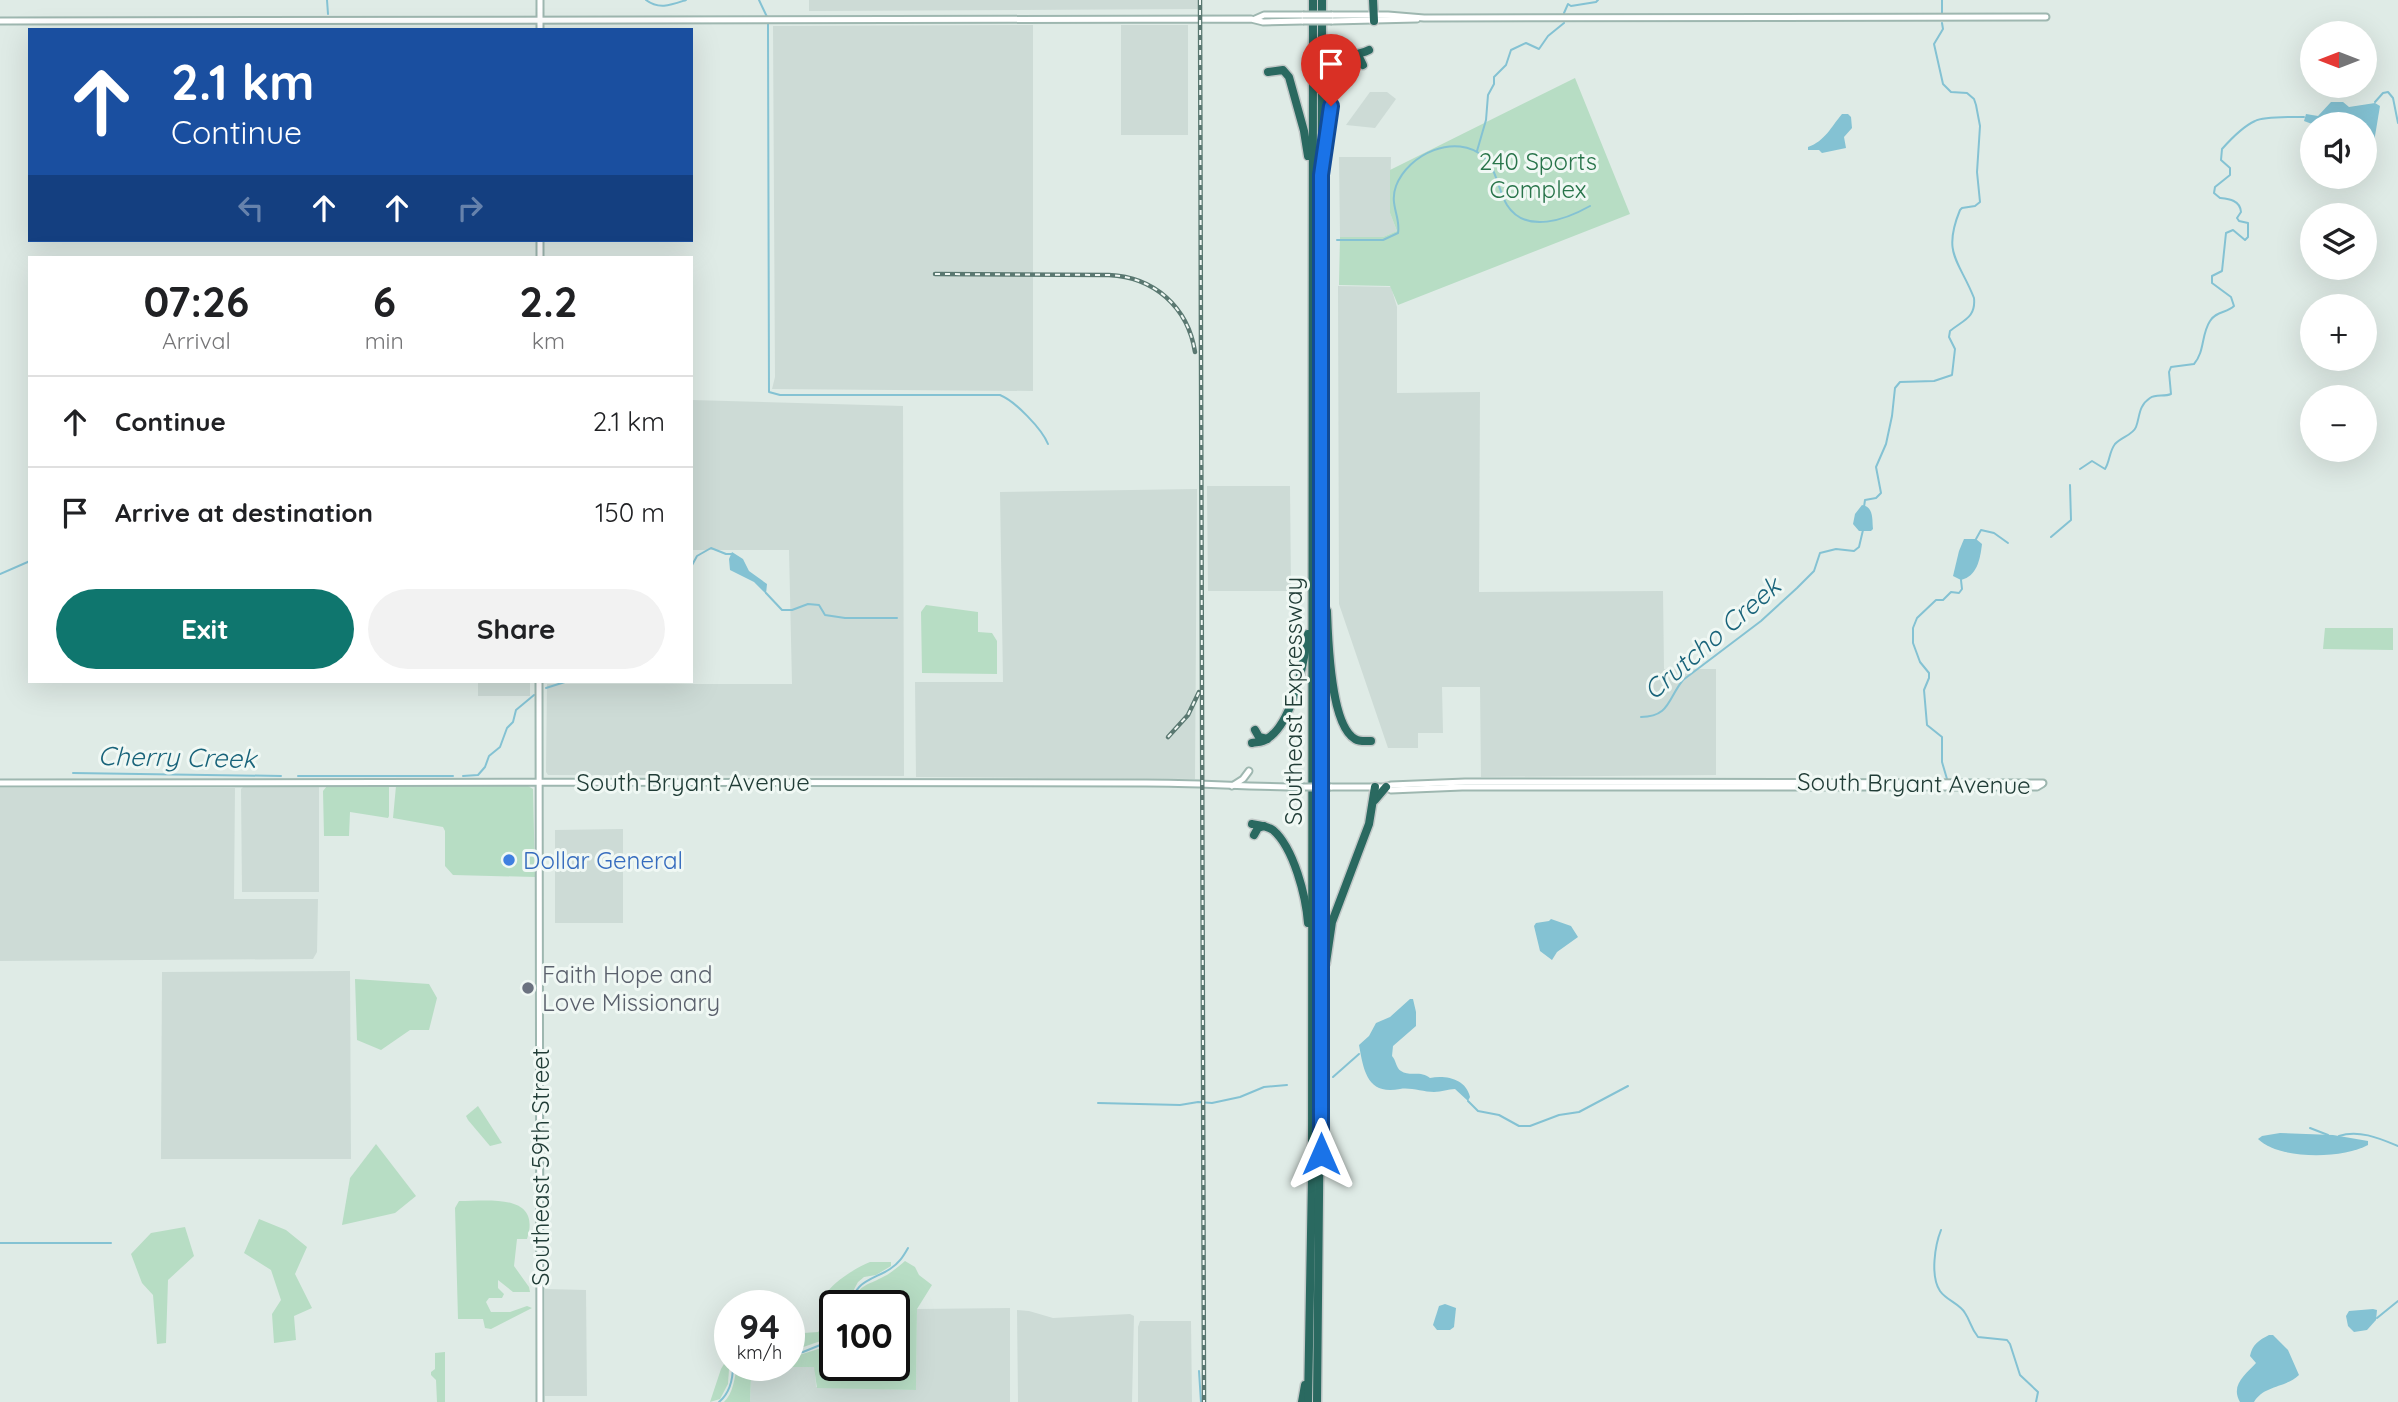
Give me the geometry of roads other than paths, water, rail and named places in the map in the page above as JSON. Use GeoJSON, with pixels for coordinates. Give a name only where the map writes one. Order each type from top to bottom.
{"type":"FeatureCollection","features":[{"type":"Feature","properties":{"kind":"highway","name":"Southeast Expressway"},"geometry":{"type":"LineString","coordinates":[[1308,1402],[1312,971],[1313,0]]}},
{"type":"Feature","properties":{"kind":"highway","name":"Southeast Expressway"},"geometry":{"type":"LineString","coordinates":[[1318,1402],[1322,0]]}},
{"type":"Feature","properties":{"kind":"highway"},"geometry":{"type":"LineString","coordinates":[[1373,0],[1374,18]]}},
{"type":"Feature","properties":{"kind":"highway"},"geometry":{"type":"LineString","coordinates":[[1321,175],[1339,70],[1351,55],[1369,50]]}},
{"type":"Feature","properties":{"kind":"highway"},"geometry":{"type":"LineString","coordinates":[[1351,55],[1358,56],[1363,65]]}},
{"type":"Feature","properties":{"kind":"highway"},"geometry":{"type":"LineString","coordinates":[[1268,72],[1284,71],[1290,81],[1307,143],[1313,225]]}},
{"type":"Feature","properties":{"kind":"highway"},"geometry":{"type":"LineString","coordinates":[[1322,572],[1331,676],[1339,711],[1350,735],[1361,741],[1371,741]]}},
{"type":"Feature","properties":{"kind":"highway"},"geometry":{"type":"LineString","coordinates":[[1252,743],[1267,739],[1284,716],[1297,687],[1304,664],[1312,603]]}},
{"type":"Feature","properties":{"kind":"highway"},"geometry":{"type":"LineString","coordinates":[[1255,730],[1259,737],[1267,739]]}},
{"type":"Feature","properties":{"kind":"highway"},"geometry":{"type":"LineString","coordinates":[[1321,994],[1332,922],[1369,824],[1375,787]]}},
{"type":"Feature","properties":{"kind":"highway"},"geometry":{"type":"LineString","coordinates":[[1374,803],[1386,788]]}},
{"type":"Feature","properties":{"kind":"highway"},"geometry":{"type":"LineString","coordinates":[[1252,824],[1264,826],[1277,835],[1297,873],[1307,910],[1312,971]]}},
{"type":"Feature","properties":{"kind":"highway"},"geometry":{"type":"LineString","coordinates":[[1254,835],[1258,828],[1264,826]]}},
{"type":"Feature","properties":{"kind":"highway"},"geometry":{"type":"LineString","coordinates":[[1302,1402],[1309,1361]]}},
{"type":"Feature","properties":{"kind":"main road"},"geometry":{"type":"LineString","coordinates":[[540,0],[540,28]]}},
{"type":"Feature","properties":{"kind":"main road"},"geometry":{"type":"LineString","coordinates":[[0,22],[1255,19],[1263,22],[1303,18],[2046,17]]}},
{"type":"Feature","properties":{"kind":"main road","name":"Southeast 59th Street"},"geometry":{"type":"LineString","coordinates":[[539,683],[540,1402]]}},
{"type":"Feature","properties":{"kind":"main road"},"geometry":{"type":"LineString","coordinates":[[1229,787],[1241,781],[1249,771]]}},
{"type":"Feature","properties":{"kind":"main road","name":"South Bryant Avenue"},"geometry":{"type":"LineString","coordinates":[[0,783],[1153,783],[1229,787],[1375,787],[1391,790],[1612,785],[2043,783],[2036,787],[1612,785]]}},
{"type":"Feature","properties":{"kind":"water"},"geometry":{"type":"Polygon","coordinates":[[[2331,102],[2343,102],[2349,107],[2375,103],[2380,106],[2377,124],[2377,112],[2322,112],[2331,102]]]}},
{"type":"Feature","properties":{"kind":"water"},"geometry":{"type":"Polygon","coordinates":[[[1842,114],[1851,117],[1852,128],[1844,137],[1846,148],[1822,153],[1819,150],[1808,150],[1808,147],[1823,137],[1842,114]]]}},
{"type":"Feature","properties":{"kind":"water"},"geometry":{"type":"Polygon","coordinates":[[[1862,505],[1869,508],[1872,514],[1871,531],[1859,531],[1853,524],[1855,514],[1862,505]]]}},
{"type":"Feature","properties":{"kind":"water"},"geometry":{"type":"Polygon","coordinates":[[[1964,539],[1976,539],[1982,544],[1974,571],[1961,580],[1953,576],[1964,539]]]}},
{"type":"Feature","properties":{"kind":"water"},"geometry":{"type":"Polygon","coordinates":[[[732,552],[743,559],[749,571],[767,584],[766,594],[754,582],[730,570],[729,559],[732,552]]]}},
{"type":"Feature","properties":{"kind":"water"},"geometry":{"type":"Polygon","coordinates":[[[1551,919],[1571,926],[1578,937],[1557,952],[1552,960],[1540,951],[1534,926],[1551,919]]]}},
{"type":"Feature","properties":{"kind":"water"},"geometry":{"type":"Polygon","coordinates":[[[1413,999],[1416,1012],[1416,1026],[1393,1046],[1392,1056],[1398,1068],[1408,1074],[1423,1074],[1430,1078],[1442,1077],[1460,1082],[1468,1091],[1468,1101],[1455,1089],[1434,1092],[1389,1090],[1381,1089],[1369,1080],[1359,1045],[1369,1036],[1376,1023],[1390,1017],[1413,999]]]}},
{"type":"Feature","properties":{"kind":"water"},"geometry":{"type":"Polygon","coordinates":[[[2280,1133],[2333,1135],[2368,1141],[2368,1145],[2343,1153],[2311,1155],[2281,1151],[2258,1139],[2280,1133]]]}},
{"type":"Feature","properties":{"kind":"water"},"geometry":{"type":"Polygon","coordinates":[[[1445,1304],[1456,1308],[1454,1327],[1450,1330],[1437,1330],[1433,1325],[1439,1306],[1445,1304]]]}},
{"type":"Feature","properties":{"kind":"water"},"geometry":{"type":"Polygon","coordinates":[[[2377,1310],[2376,1320],[2367,1330],[2354,1332],[2348,1326],[2346,1316],[2349,1311],[2377,1310]]]}},
{"type":"Feature","properties":{"kind":"water"},"geometry":{"type":"Polygon","coordinates":[[[2269,1335],[2273,1335],[2288,1350],[2299,1375],[2263,1392],[2254,1402],[2240,1402],[2237,1396],[2238,1385],[2256,1363],[2250,1356],[2252,1349],[2269,1335]]]}},
{"type":"Feature","properties":{"kind":"waterway"},"geometry":{"type":"LineString","coordinates":[[327,0],[328,14]]}},
{"type":"Feature","properties":{"kind":"waterway"},"geometry":{"type":"LineString","coordinates":[[646,0],[660,6],[686,0]]}},
{"type":"Feature","properties":{"kind":"waterway"},"geometry":{"type":"LineString","coordinates":[[759,0],[768,19],[769,392],[780,395],[1000,395],[1027,416],[1048,444]]}},
{"type":"Feature","properties":{"kind":"waterway"},"geometry":{"type":"LineString","coordinates":[[1564,13],[1568,4],[1571,6],[1598,0]]}},
{"type":"Feature","properties":{"kind":"waterway","name":"Crutcho Creek"},"geometry":{"type":"LineString","coordinates":[[1942,0],[1942,13]]}},
{"type":"Feature","properties":{"kind":"waterway"},"geometry":{"type":"LineString","coordinates":[[1477,151],[1494,77],[1506,65],[1511,50],[1526,43],[1539,49],[1548,36],[1564,23]]}},
{"type":"Feature","properties":{"kind":"waterway","name":"Crutcho Creek"},"geometry":{"type":"LineString","coordinates":[[1864,507],[1865,500],[1876,498],[1881,493],[1876,467],[1886,444],[1895,388],[1900,382],[1934,381],[1952,375],[1955,349],[1949,337],[1950,331],[1968,318],[1974,305],[1974,298],[1955,256],[1952,237],[1960,210],[1980,202],[1977,172],[1980,126],[1974,99],[1967,93],[1951,92],[1943,84],[1934,44],[1943,29],[1942,23]]}},
{"type":"Feature","properties":{"kind":"waterway"},"geometry":{"type":"LineString","coordinates":[[2375,102],[2383,93],[2388,92],[2393,98],[2398,123]]}},
{"type":"Feature","properties":{"kind":"waterway"},"geometry":{"type":"LineString","coordinates":[[2080,469],[2092,461],[2105,469],[2115,444],[2134,430],[2146,401],[2152,397],[2171,394],[2171,367],[2194,364],[2200,354],[2210,321],[2215,315],[2234,306],[2231,297],[2212,283],[2212,276],[2222,271],[2226,233],[2233,230],[2245,240],[2248,237],[2248,223],[2237,218],[2241,212],[2236,203],[2214,193],[2215,187],[2230,175],[2230,168],[2221,160],[2222,149],[2242,130],[2259,119],[2300,117]]}},
{"type":"Feature","properties":{"kind":"waterway"},"geometry":{"type":"LineString","coordinates":[[1337,240],[1383,240],[1398,233],[1394,193],[1402,175],[1422,156],[1447,147],[1460,146],[1484,157],[1492,168],[1507,205],[1525,220],[1547,222],[1570,216],[1590,206]]}},
{"type":"Feature","properties":{"kind":"waterway"},"geometry":{"type":"LineString","coordinates":[[2051,537],[2071,520],[2070,485]]}},
{"type":"Feature","properties":{"kind":"waterway","name":"Crutcho Creek"},"geometry":{"type":"LineString","coordinates":[[1641,717],[1658,714],[1683,680],[1761,621],[1814,571],[1820,553],[1836,549],[1854,551],[1859,547],[1863,530]]}},
{"type":"Feature","properties":{"kind":"waterway"},"geometry":{"type":"LineString","coordinates":[[1976,539],[1981,530],[1994,533],[2008,543]]}},
{"type":"Feature","properties":{"kind":"waterway","name":"Cherry Creek"},"geometry":{"type":"LineString","coordinates":[[693,563],[697,556],[711,548],[732,554]]}},
{"type":"Feature","properties":{"kind":"waterway"},"geometry":{"type":"LineString","coordinates":[[0,574],[28,562]]}},
{"type":"Feature","properties":{"kind":"waterway"},"geometry":{"type":"LineString","coordinates":[[1947,779],[1942,762],[1942,737],[1927,725],[1924,690],[1929,673],[1920,662],[1913,643],[1913,628],[1917,618],[1936,600],[1943,600],[1951,592],[1959,593],[1962,589],[1961,580]]}},
{"type":"Feature","properties":{"kind":"waterway","name":"Cherry Creek"},"geometry":{"type":"LineString","coordinates":[[766,593],[782,610],[792,610],[808,604],[819,605],[825,615],[845,618],[897,618]]}},
{"type":"Feature","properties":{"kind":"waterway","name":"Cherry Creek"},"geometry":{"type":"LineString","coordinates":[[546,688],[562,683]]}},
{"type":"Feature","properties":{"kind":"waterway","name":"Cherry Creek"},"geometry":{"type":"LineString","coordinates":[[463,776],[478,775],[489,756],[500,747],[516,710],[534,695]]}},
{"type":"Feature","properties":{"kind":"waterway","name":"Cherry Creek"},"geometry":{"type":"LineString","coordinates":[[73,773],[281,776]]}},
{"type":"Feature","properties":{"kind":"waterway","name":"Cherry Creek"},"geometry":{"type":"LineString","coordinates":[[298,776],[453,776]]}},
{"type":"Feature","properties":{"kind":"waterway"},"geometry":{"type":"LineString","coordinates":[[1333,1077],[1359,1054]]}},
{"type":"Feature","properties":{"kind":"waterway"},"geometry":{"type":"LineString","coordinates":[[1098,1103],[1212,1103],[1240,1097],[1264,1087],[1287,1085]]}},
{"type":"Feature","properties":{"kind":"waterway"},"geometry":{"type":"LineString","coordinates":[[1468,1101],[1478,1111],[1499,1115],[1519,1126],[1530,1126],[1559,1115],[1579,1112],[1628,1086]]}},
{"type":"Feature","properties":{"kind":"waterway"},"geometry":{"type":"LineString","coordinates":[[2310,1128],[2328,1135]]}},
{"type":"Feature","properties":{"kind":"waterway"},"geometry":{"type":"LineString","coordinates":[[2339,1136],[2362,1134],[2398,1146]]}},
{"type":"Feature","properties":{"kind":"waterway"},"geometry":{"type":"LineString","coordinates":[[1941,1230],[1934,1269],[1940,1291],[1963,1310],[1978,1337],[2007,1340],[2020,1375],[2038,1392],[2036,1402]]}},
{"type":"Feature","properties":{"kind":"waterway"},"geometry":{"type":"LineString","coordinates":[[0,1243],[111,1243]]}},
{"type":"Feature","properties":{"kind":"waterway"},"geometry":{"type":"LineString","coordinates":[[857,1290],[865,1282],[893,1267],[908,1248]]}},
{"type":"Feature","properties":{"kind":"waterway"},"geometry":{"type":"LineString","coordinates":[[2377,1318],[2398,1301]]}},
{"type":"Feature","properties":{"kind":"waterway"},"geometry":{"type":"LineString","coordinates":[[805,1351],[819,1346]]}},
{"type":"Feature","properties":{"kind":"waterway"},"geometry":{"type":"LineString","coordinates":[[1199,1371],[1201,1402]]}},
{"type":"Feature","properties":{"kind":"waterway"},"geometry":{"type":"LineString","coordinates":[[719,1402],[726,1394],[731,1381]]}},
{"type":"Feature","properties":{"kind":"railway"},"geometry":{"type":"LineString","coordinates":[[1200,0],[1204,1402]]}},
{"type":"Feature","properties":{"kind":"railway"},"geometry":{"type":"LineString","coordinates":[[935,274],[1125,277],[1154,288],[1177,308],[1185,321],[1195,352]]}},
{"type":"Feature","properties":{"kind":"railway"},"geometry":{"type":"LineString","coordinates":[[1168,737],[1188,715],[1199,692]]}},
{"type":"Feature","properties":{"kind":"place","name":"Dollar General"},"geometry":{"type":"Point","coordinates":[509,860]}},
{"type":"Feature","properties":{"kind":"place","name":"Faith Hope and Love Missionary"},"geometry":{"type":"Point","coordinates":[528,988]}},
{"type":"Feature","properties":{"kind":"park label","name":"240 Sports Complex"},"geometry":{"type":"Point","coordinates":[1538,175]}}]}
